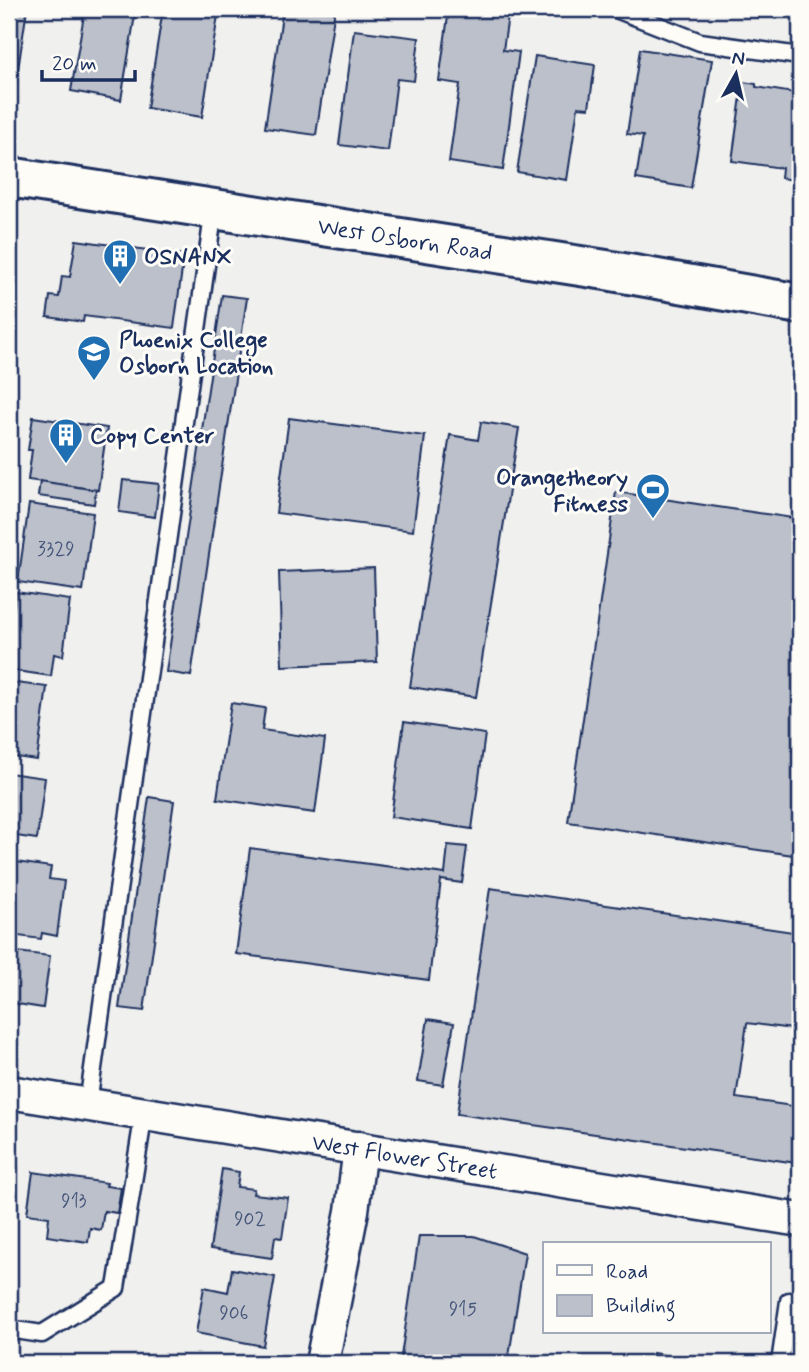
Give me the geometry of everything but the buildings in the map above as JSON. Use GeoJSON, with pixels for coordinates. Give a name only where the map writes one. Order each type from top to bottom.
{"type":"FeatureCollection","features":[{"type":"Feature","properties":{"kind":"street","name":"West Osborn Road"},"geometry":{"type":"LineString","coordinates":[[9,177],[606,270],[800,304]]}},
{"type":"Feature","properties":{"kind":"street","name":"West Flower Street"},"geometry":{"type":"LineString","coordinates":[[9,1092],[800,1220]]}},
{"type":"Feature","properties":{"kind":"street"},"geometry":{"type":"LineString","coordinates":[[322,1363],[352,1211],[360,1148]]}},
{"type":"Feature","properties":{"kind":"lane"},"geometry":{"type":"LineString","coordinates":[[616,9],[700,42],[800,56]]}},
{"type":"Feature","properties":{"kind":"lane"},"geometry":{"type":"LineString","coordinates":[[88,1104],[214,208]]}},
{"type":"Feature","properties":{"kind":"lane"},"geometry":{"type":"LineString","coordinates":[[9,1329],[43,1334],[116,1288],[144,1113]]}},
{"type":"Feature","properties":{"kind":"lane"},"geometry":{"type":"LineString","coordinates":[[780,1363],[789,1301]]}},
{"type":"Feature","properties":{"kind":"place","name":"OSNANX"},"geometry":{"type":"Point","coordinates":[120,286]}},
{"type":"Feature","properties":{"kind":"place","name":"Phoenix College Osborn Location"},"geometry":{"type":"Point","coordinates":[94,382]}},
{"type":"Feature","properties":{"kind":"place","name":"Copy Center"},"geometry":{"type":"Point","coordinates":[66,465]}},
{"type":"Feature","properties":{"kind":"place","name":"Orangetheory Fitness"},"geometry":{"type":"Point","coordinates":[653,520]}}]}
